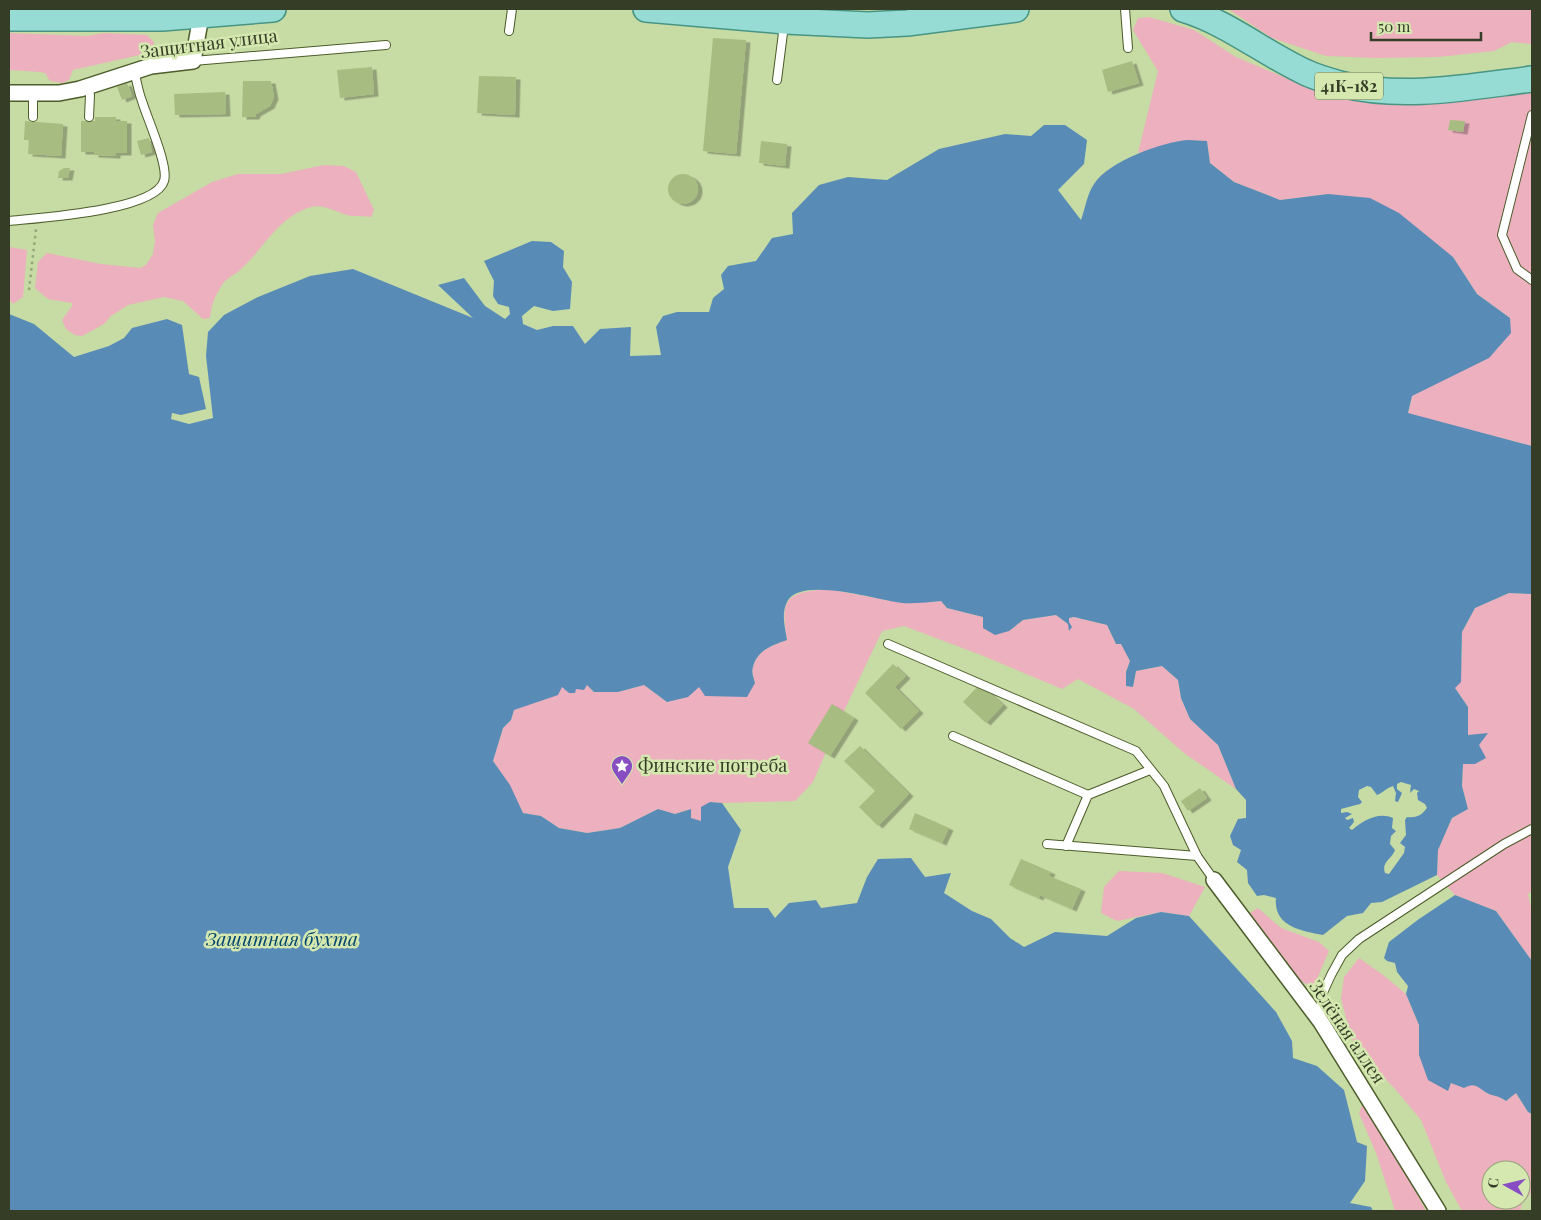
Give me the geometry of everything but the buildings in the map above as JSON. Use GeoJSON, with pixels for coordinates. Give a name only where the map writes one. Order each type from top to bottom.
{"type":"FeatureCollection","features":[{"type":"Feature","properties":{"kind":"main road"},"geometry":{"type":"LineString","coordinates":[[9,18],[162,18],[273,9]]}},
{"type":"Feature","properties":{"kind":"main road"},"geometry":{"type":"LineString","coordinates":[[646,9],[785,21],[868,25],[908,23],[1016,9]]}},
{"type":"Feature","properties":{"kind":"main road","name":"41К-182"},"geometry":{"type":"LineString","coordinates":[[1183,9],[1208,18],[1280,60],[1310,75],[1354,87],[1381,92],[1436,91],[1532,78]]}},
{"type":"Feature","properties":{"kind":"street"},"geometry":{"type":"LineString","coordinates":[[192,61],[201,16]]}},
{"type":"Feature","properties":{"kind":"street","name":"Защитная улица"},"geometry":{"type":"LineString","coordinates":[[9,94],[58,93],[88,86],[150,66],[192,61]]}},
{"type":"Feature","properties":{"kind":"street","name":"Зелёная аллея"},"geometry":{"type":"LineString","coordinates":[[1214,880],[1321,1022],[1438,1211]]}},
{"type":"Feature","properties":{"kind":"lane"},"geometry":{"type":"LineString","coordinates":[[509,31],[512,9]]}},
{"type":"Feature","properties":{"kind":"lane"},"geometry":{"type":"LineString","coordinates":[[1124,9],[1128,48]]}},
{"type":"Feature","properties":{"kind":"lane"},"geometry":{"type":"LineString","coordinates":[[777,80],[785,21]]}},
{"type":"Feature","properties":{"kind":"lane","name":"Защитная улица"},"geometry":{"type":"LineString","coordinates":[[192,61],[386,45]]}},
{"type":"Feature","properties":{"kind":"lane"},"geometry":{"type":"LineString","coordinates":[[9,222],[120,206],[145,199],[159,190],[164,181],[163,164],[141,100],[134,71]]}},
{"type":"Feature","properties":{"kind":"lane"},"geometry":{"type":"LineString","coordinates":[[88,86],[90,95],[89,117]]}},
{"type":"Feature","properties":{"kind":"lane"},"geometry":{"type":"LineString","coordinates":[[32,117],[33,93]]}},
{"type":"Feature","properties":{"kind":"lane"},"geometry":{"type":"LineString","coordinates":[[1532,115],[1502,235],[1517,269],[1532,280]]}},
{"type":"Feature","properties":{"kind":"lane"},"geometry":{"type":"LineString","coordinates":[[888,644],[1136,752],[1164,786],[1197,856],[1214,880]]}},
{"type":"Feature","properties":{"kind":"lane"},"geometry":{"type":"LineString","coordinates":[[953,736],[1088,795]]}},
{"type":"Feature","properties":{"kind":"lane"},"geometry":{"type":"LineString","coordinates":[[1066,846],[1088,795],[1150,770]]}},
{"type":"Feature","properties":{"kind":"lane"},"geometry":{"type":"LineString","coordinates":[[1321,1022],[1321,996],[1342,955],[1359,939],[1504,844],[1532,829]]}},
{"type":"Feature","properties":{"kind":"lane"},"geometry":{"type":"LineString","coordinates":[[1047,844],[1197,856]]}},
{"type":"Feature","properties":{"kind":"path"},"geometry":{"type":"LineString","coordinates":[[29,290],[38,218]]}},
{"type":"Feature","properties":{"kind":"shaded area"},"geometry":{"type":"Polygon","coordinates":[[[1228,9],[1532,9],[1532,44],[1512,42],[1494,51],[1438,57],[1375,58],[1326,56],[1272,38],[1228,9]]]}},
{"type":"Feature","properties":{"kind":"shaded area"},"geometry":{"type":"Polygon","coordinates":[[[1149,17],[1194,30],[1236,57],[1326,95],[1357,98],[1532,84],[1532,446],[1408,414],[1412,396],[1442,380],[1510,318],[1477,294],[1453,257],[1328,194],[1280,200],[1234,182],[1210,163],[1207,141],[1167,145],[1138,153],[1158,71],[1133,30],[1138,18],[1149,17]]]}},
{"type":"Feature","properties":{"kind":"shaded area"},"geometry":{"type":"Polygon","coordinates":[[[9,33],[87,36],[104,33],[147,35],[154,42],[153,49],[144,54],[73,70],[69,80],[63,83],[50,81],[45,73],[9,70],[9,33]]]}},
{"type":"Feature","properties":{"kind":"shaded area"},"geometry":{"type":"Polygon","coordinates":[[[324,165],[344,166],[356,172],[374,210],[371,217],[347,215],[321,206],[300,211],[281,225],[240,270],[224,282],[217,293],[210,318],[203,319],[183,301],[164,297],[128,305],[111,316],[104,324],[82,336],[75,335],[66,329],[62,320],[72,306],[72,303],[48,299],[35,288],[38,262],[47,253],[101,264],[140,268],[146,265],[153,254],[155,241],[153,225],[158,213],[212,182],[238,174],[281,174],[324,165]]]}},
{"type":"Feature","properties":{"kind":"shaded area"},"geometry":{"type":"Polygon","coordinates":[[[9,247],[27,250],[23,297],[13,304],[9,299],[9,247]]]}},
{"type":"Feature","properties":{"kind":"shaded area"},"geometry":{"type":"Polygon","coordinates":[[[827,589],[903,603],[941,601],[947,608],[983,617],[1009,631],[1023,620],[1056,615],[1068,624],[1068,628],[1069,618],[1074,617],[1107,625],[1116,644],[1121,643],[1130,661],[1126,672],[1133,687],[1136,671],[1162,666],[1178,680],[1181,698],[1190,719],[1218,745],[1236,789],[1184,753],[1134,709],[1078,679],[1062,689],[981,655],[904,626],[882,631],[813,782],[795,801],[710,802],[701,821],[691,819],[690,809],[675,814],[658,809],[620,828],[587,833],[559,828],[541,816],[523,813],[493,761],[503,728],[511,720],[514,710],[533,703],[562,687],[576,689],[587,685],[594,692],[618,692],[644,685],[667,702],[699,687],[755,684],[752,669],[758,656],[766,649],[787,640],[785,615],[789,600],[802,593],[827,589]]]}},
{"type":"Feature","properties":{"kind":"shaded area"},"geometry":{"type":"Polygon","coordinates":[[[1509,593],[1532,594],[1532,891],[1528,894],[1532,911],[1532,961],[1496,911],[1455,895],[1437,875],[1438,850],[1452,818],[1468,809],[1462,786],[1463,764],[1468,735],[1468,707],[1455,688],[1462,656],[1462,632],[1475,608],[1509,593]]]}},
{"type":"Feature","properties":{"kind":"shaded area"},"geometry":{"type":"Polygon","coordinates":[[[1119,871],[1162,873],[1205,887],[1189,916],[1161,912],[1117,921],[1101,913],[1104,887],[1119,871]]]}},
{"type":"Feature","properties":{"kind":"shaded area"},"geometry":{"type":"Polygon","coordinates":[[[1258,908],[1281,928],[1319,942],[1329,951],[1313,988],[1301,981],[1250,913],[1258,908]]]}},
{"type":"Feature","properties":{"kind":"shaded area"},"geometry":{"type":"Polygon","coordinates":[[[1359,958],[1406,994],[1419,1025],[1419,1055],[1448,1090],[1451,1082],[1480,1086],[1488,1094],[1498,1095],[1506,1101],[1516,1093],[1528,1112],[1532,1114],[1532,1192],[1531,1193],[1531,1160],[1481,1160],[1481,1210],[1520,1211],[1462,1211],[1446,1182],[1421,1120],[1396,1090],[1354,1046],[1341,999],[1344,977],[1359,958]]]}},
{"type":"Feature","properties":{"kind":"shaded area"},"geometry":{"type":"Polygon","coordinates":[[[1362,1105],[1408,1177],[1426,1211],[1395,1211],[1376,1153],[1359,1113],[1362,1105]]]}},
{"type":"Feature","properties":{"kind":"water","name":"Защитная бухта"},"geometry":{"type":"Polygon","coordinates":[[[1044,125],[1065,125],[1087,140],[1084,164],[1058,190],[1081,220],[1094,184],[1111,168],[1123,160],[1164,144],[1188,140],[1207,141],[1210,163],[1234,182],[1280,200],[1328,194],[1370,198],[1399,213],[1453,257],[1477,294],[1510,318],[1511,333],[1489,358],[1412,396],[1408,413],[1532,446],[1532,594],[1509,593],[1475,608],[1462,632],[1461,682],[1455,688],[1468,707],[1468,735],[1488,733],[1479,745],[1486,758],[1475,764],[1463,764],[1462,786],[1468,809],[1452,818],[1438,850],[1437,875],[1382,902],[1371,903],[1363,913],[1347,916],[1323,935],[1298,929],[1284,921],[1276,907],[1276,898],[1264,895],[1257,896],[1248,883],[1247,870],[1237,862],[1241,850],[1233,845],[1230,836],[1238,819],[1246,818],[1246,800],[1236,789],[1218,745],[1190,719],[1181,698],[1178,680],[1162,666],[1136,671],[1133,687],[1126,686],[1126,672],[1130,661],[1121,644],[1116,644],[1107,625],[1074,617],[1069,618],[1072,627],[1069,631],[1068,624],[1056,615],[1023,620],[1009,631],[995,635],[983,628],[983,617],[947,608],[941,601],[902,603],[841,592],[807,590],[795,594],[787,602],[784,616],[787,640],[766,649],[758,656],[752,669],[755,683],[747,697],[705,696],[699,687],[688,697],[667,702],[644,685],[618,692],[594,692],[587,685],[584,690],[576,689],[575,693],[569,693],[562,687],[558,695],[514,710],[511,720],[503,728],[493,761],[510,785],[523,813],[541,816],[559,828],[587,833],[620,828],[658,809],[675,814],[691,809],[691,818],[701,821],[701,807],[710,802],[722,803],[741,830],[728,867],[734,908],[768,908],[775,918],[789,903],[816,900],[821,908],[857,903],[867,877],[878,859],[911,858],[925,877],[951,873],[944,893],[972,911],[991,919],[1010,938],[1024,947],[1055,932],[1107,936],[1136,918],[1161,912],[1189,916],[1276,1012],[1292,1041],[1293,1058],[1317,1066],[1344,1090],[1357,1142],[1367,1146],[1365,1181],[1350,1203],[1371,1207],[1373,1211],[9,1211],[9,314],[34,324],[74,357],[109,346],[124,338],[132,328],[167,319],[182,325],[189,374],[199,377],[206,409],[181,415],[172,413],[171,419],[189,424],[213,418],[206,356],[208,332],[224,315],[258,297],[310,276],[353,269],[473,318],[438,285],[464,278],[485,306],[505,319],[510,314],[509,307],[498,304],[493,296],[494,281],[484,261],[532,241],[551,242],[564,251],[563,267],[572,282],[570,309],[553,311],[534,306],[522,316],[523,324],[537,330],[553,326],[573,326],[585,344],[600,329],[631,327],[630,356],[661,355],[656,327],[663,316],[677,312],[709,312],[713,298],[724,289],[721,275],[728,266],[756,261],[772,238],[793,234],[792,213],[819,185],[848,177],[887,180],[939,149],[1005,134],[1031,136],[1044,125]],[[1401,782],[1397,784],[1397,789],[1402,793],[1398,802],[1395,801],[1396,793],[1393,786],[1377,795],[1371,787],[1367,786],[1359,790],[1358,797],[1362,802],[1360,804],[1341,809],[1341,813],[1347,812],[1352,814],[1345,818],[1347,820],[1353,818],[1354,822],[1349,828],[1352,830],[1366,820],[1377,816],[1393,818],[1392,828],[1396,831],[1391,836],[1390,844],[1395,850],[1384,866],[1385,873],[1389,874],[1404,853],[1405,847],[1400,843],[1406,835],[1405,820],[1407,817],[1418,816],[1427,808],[1425,804],[1418,800],[1417,793],[1419,791],[1414,789],[1410,793],[1411,785],[1401,782]]]}},
{"type":"Feature","properties":{"kind":"water"},"geometry":{"type":"Polygon","coordinates":[[[1455,895],[1496,911],[1532,961],[1532,1114],[1528,1112],[1516,1093],[1506,1101],[1476,1086],[1471,1085],[1464,1088],[1451,1083],[1448,1091],[1428,1080],[1419,1055],[1419,1025],[1406,994],[1408,986],[1397,972],[1395,963],[1384,958],[1389,942],[1455,895]]]}},
{"type":"Feature","properties":{"kind":"place","name":"Финские погреба"},"geometry":{"type":"Point","coordinates":[622,785]}}]}
